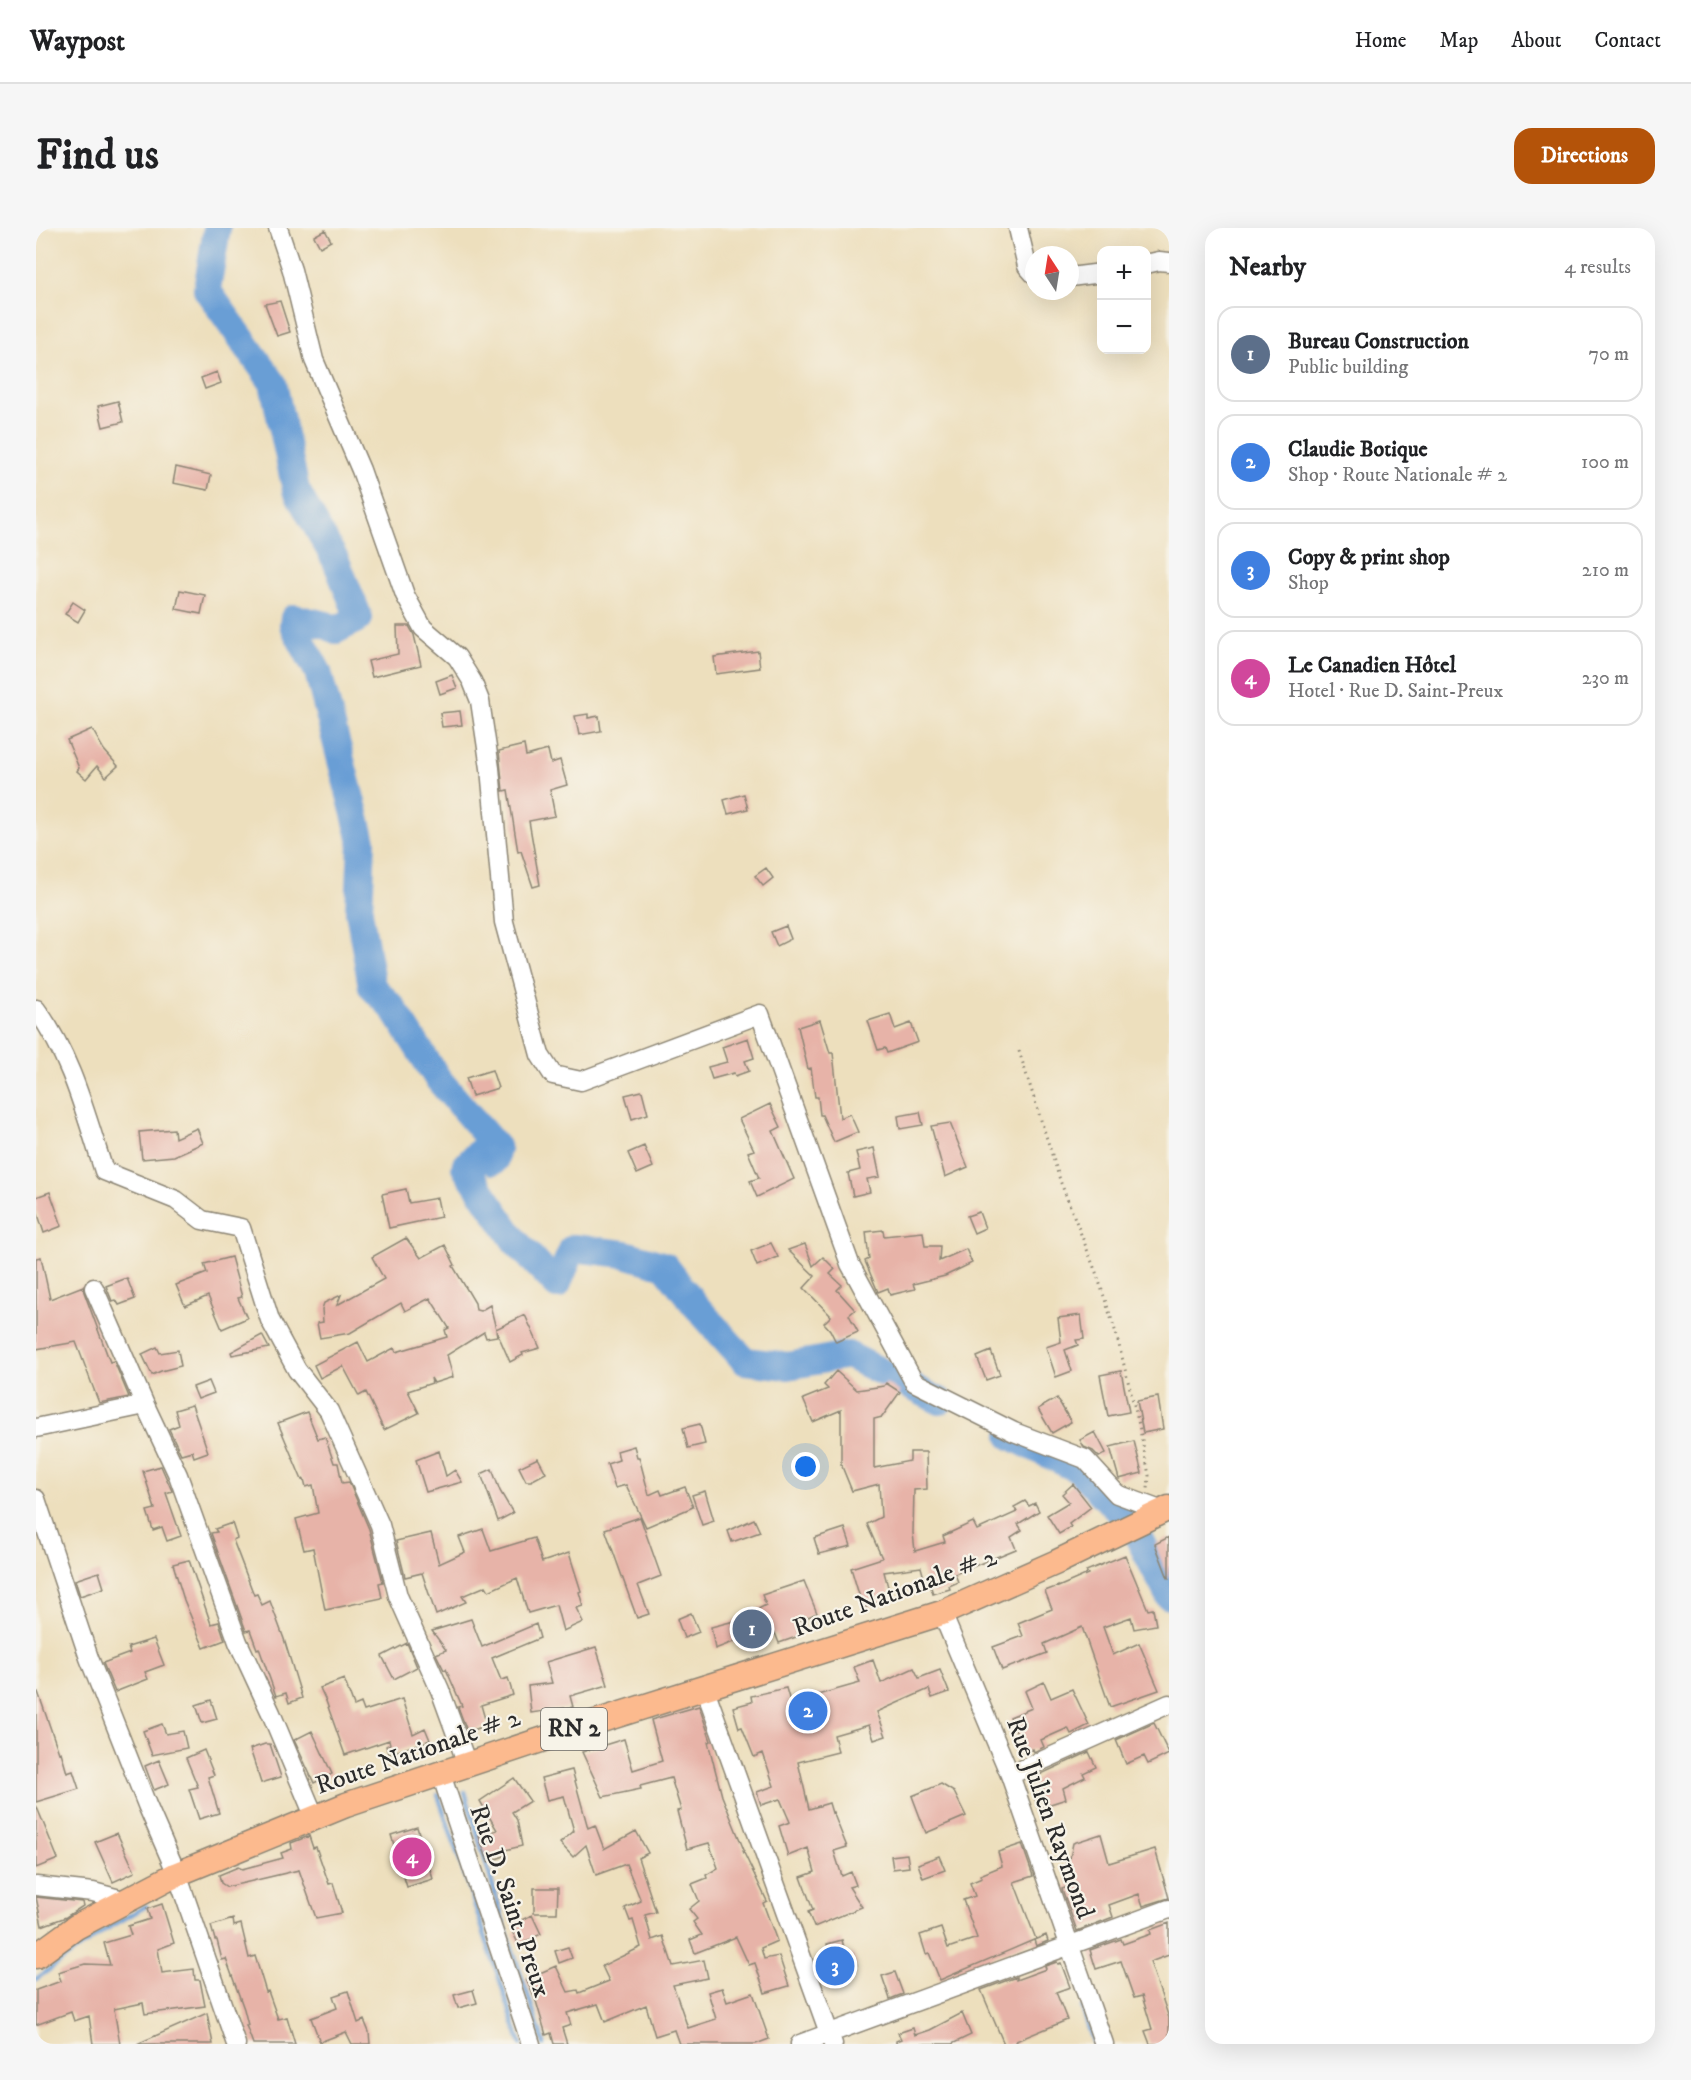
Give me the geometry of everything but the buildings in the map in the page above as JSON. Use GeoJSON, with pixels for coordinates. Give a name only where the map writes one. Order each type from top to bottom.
{"type":"FeatureCollection","features":[{"type":"Feature","properties":{"kind":"main road","name":"Route Nationale # 2"},"geometry":{"type":"LineString","coordinates":[[36,1956],[76,1927],[177,1874],[346,1805],[589,1724],[942,1613],[1124,1531],[1158,1510]]}},
{"type":"Feature","properties":{"kind":"street"},"geometry":{"type":"LineString","coordinates":[[278,228],[292,270],[314,360],[361,470],[405,595],[423,628],[457,657],[472,681],[480,701],[490,768],[504,921],[540,1055],[553,1075],[581,1081],[760,1014],[850,1264],[914,1382],[1014,1432],[1085,1459],[1117,1494],[1158,1510]]}},
{"type":"Feature","properties":{"kind":"street"},"geometry":{"type":"LineString","coordinates":[[1018,228],[1025,258]]}},
{"type":"Feature","properties":{"kind":"street"},"geometry":{"type":"LineString","coordinates":[[1151,263],[1169,262]]}},
{"type":"Feature","properties":{"kind":"street"},"geometry":{"type":"LineString","coordinates":[[1079,276],[1097,274]]}},
{"type":"Feature","properties":{"kind":"street"},"geometry":{"type":"LineString","coordinates":[[36,1009],[50,1027],[76,1088],[104,1171],[176,1200],[201,1220],[241,1228],[270,1320],[297,1370],[329,1411],[380,1525],[398,1596],[440,1690],[467,1764]]}},
{"type":"Feature","properties":{"kind":"street"},"geometry":{"type":"LineString","coordinates":[[94,1288],[178,1475],[238,1642],[315,1818]]}},
{"type":"Feature","properties":{"kind":"street"},"geometry":{"type":"LineString","coordinates":[[36,1428],[145,1405]]}},
{"type":"Feature","properties":{"kind":"street"},"geometry":{"type":"LineString","coordinates":[[36,1499],[89,1658],[177,1874],[236,2044]]}},
{"type":"Feature","properties":{"kind":"street","name":"Rue Julien Raymond"},"geometry":{"type":"LineString","coordinates":[[942,1613],[1010,1775],[1104,2044]]}},
{"type":"Feature","properties":{"kind":"street"},"geometry":{"type":"LineString","coordinates":[[705,1689],[831,2039]]}},
{"type":"Feature","properties":{"kind":"street"},"geometry":{"type":"LineString","coordinates":[[1010,1775],[1169,1704]]}},
{"type":"Feature","properties":{"kind":"street","name":"Rue D. Saint-Preux"},"geometry":{"type":"LineString","coordinates":[[441,1774],[531,2044]]}},
{"type":"Feature","properties":{"kind":"street"},"geometry":{"type":"LineString","coordinates":[[36,1886],[93,1892],[127,1901]]}},
{"type":"Feature","properties":{"kind":"street"},"geometry":{"type":"LineString","coordinates":[[800,2044],[831,2039],[1069,1944],[1169,1909]]}},
{"type":"Feature","properties":{"kind":"path"},"geometry":{"type":"LineString","coordinates":[[1018,1051],[1061,1184],[1097,1275],[1116,1333],[1158,1510]]}},
{"type":"Feature","properties":{"kind":"waterway"},"geometry":{"type":"LineString","coordinates":[[217,228],[207,290],[273,383],[296,490],[336,561],[359,618],[336,630],[326,625],[294,618],[293,625],[318,672],[362,841],[359,911],[372,987],[393,1008],[438,1079],[497,1148],[494,1161],[478,1153],[465,1167],[515,1241],[557,1285],[573,1248],[625,1254],[665,1266],[695,1305],[745,1361],[788,1366],[848,1355],[940,1401]]}},
{"type":"Feature","properties":{"kind":"waterway"},"geometry":{"type":"LineString","coordinates":[[1011,1436],[1079,1470],[1132,1525],[1169,1596]]}},
{"type":"Feature","properties":{"kind":"waterway"},"geometry":{"type":"LineString","coordinates":[[465,1792],[504,1924],[544,2044]]}},
{"type":"Feature","properties":{"kind":"waterway"},"geometry":{"type":"LineString","coordinates":[[438,1795],[521,2044]]}},
{"type":"Feature","properties":{"kind":"waterway"},"geometry":{"type":"LineString","coordinates":[[36,1979],[105,1930],[146,1906]]}},
{"type":"Feature","properties":{"kind":"waterway"},"geometry":{"type":"LineString","coordinates":[[1082,2007],[1094,2044]]}},
{"type":"Feature","properties":{"kind":"place","name":"Bureau Construction"},"geometry":{"type":"Point","coordinates":[752,1629]}},
{"type":"Feature","properties":{"kind":"place","name":"Claudie Botique"},"geometry":{"type":"Point","coordinates":[808,1711]}},
{"type":"Feature","properties":{"kind":"place","name":"Le Canadien Hôtel"},"geometry":{"type":"Point","coordinates":[412,1857]}},
{"type":"Feature","properties":{"kind":"place","name":"Copy & print shop"},"geometry":{"type":"Point","coordinates":[835,1966]}}]}
